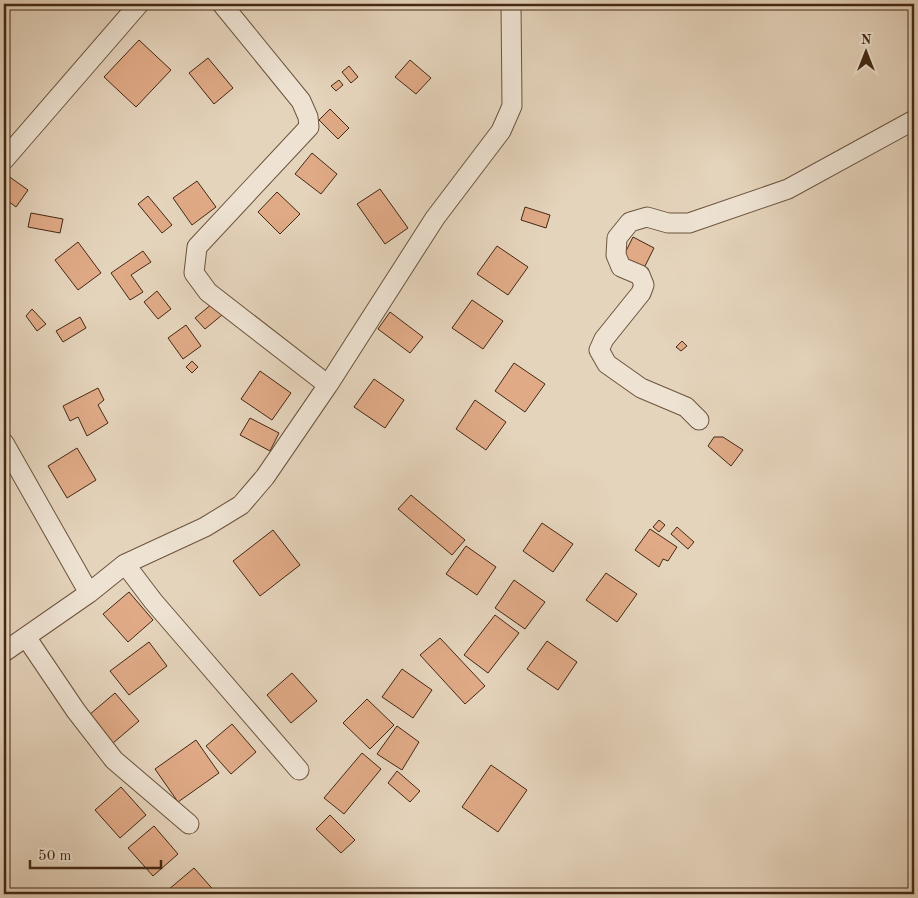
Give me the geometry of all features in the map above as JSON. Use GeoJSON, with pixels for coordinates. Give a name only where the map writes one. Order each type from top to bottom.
{"type":"FeatureCollection","features":[{"type":"Feature","properties":{"kind":"street"},"geometry":{"type":"LineString","coordinates":[[4,160],[139,4]]}},
{"type":"Feature","properties":{"kind":"street"},"geometry":{"type":"LineString","coordinates":[[222,4],[302,101],[308,117],[309,127],[196,247],[194,273],[208,292],[328,385]]}},
{"type":"Feature","properties":{"kind":"street"},"geometry":{"type":"LineString","coordinates":[[4,652],[89,593],[125,564],[205,527],[241,505],[265,477],[328,385],[435,218],[501,132],[512,106],[510,4]]}},
{"type":"Feature","properties":{"kind":"street"},"geometry":{"type":"LineString","coordinates":[[699,420],[686,406],[641,388],[607,364],[599,350],[604,339],[642,294],[644,284],[640,275],[621,267],[616,255],[617,238],[630,222],[647,217],[668,223],[689,223],[788,189],[914,120]]}},
{"type":"Feature","properties":{"kind":"street"},"geometry":{"type":"LineString","coordinates":[[4,443],[89,593]]}},
{"type":"Feature","properties":{"kind":"street"},"geometry":{"type":"LineString","coordinates":[[125,564],[153,601],[299,770]]}},
{"type":"Feature","properties":{"kind":"street"},"geometry":{"type":"LineString","coordinates":[[26,637],[76,711],[114,760],[189,824]]}},
{"type":"Feature","properties":{"kind":"building"},"geometry":{"type":"Polygon","coordinates":[[[139,40],[171,70],[136,107],[104,77],[139,40]]]}},
{"type":"Feature","properties":{"kind":"building"},"geometry":{"type":"Polygon","coordinates":[[[208,58],[233,88],[214,104],[189,73],[208,58]]]}},
{"type":"Feature","properties":{"kind":"building"},"geometry":{"type":"Polygon","coordinates":[[[410,60],[431,78],[416,94],[395,77],[410,60]]]}},
{"type":"Feature","properties":{"kind":"building"},"geometry":{"type":"Polygon","coordinates":[[[349,66],[358,77],[351,83],[342,72],[349,66]]]}},
{"type":"Feature","properties":{"kind":"building"},"geometry":{"type":"Polygon","coordinates":[[[339,80],[343,85],[336,91],[331,86],[339,80]]]}},
{"type":"Feature","properties":{"kind":"building"},"geometry":{"type":"Polygon","coordinates":[[[330,109],[349,128],[338,139],[319,120],[330,109]]]}},
{"type":"Feature","properties":{"kind":"building"},"geometry":{"type":"Polygon","coordinates":[[[312,153],[337,174],[321,194],[295,174],[312,153]]]}},
{"type":"Feature","properties":{"kind":"building"},"geometry":{"type":"Polygon","coordinates":[[[4,173],[28,190],[16,207],[4,198],[4,173]]]}},
{"type":"Feature","properties":{"kind":"building"},"geometry":{"type":"Polygon","coordinates":[[[197,181],[216,207],[192,225],[173,198],[197,181]]]}},
{"type":"Feature","properties":{"kind":"building"},"geometry":{"type":"Polygon","coordinates":[[[380,189],[408,228],[385,244],[357,204],[380,189]]]}},
{"type":"Feature","properties":{"kind":"building"},"geometry":{"type":"Polygon","coordinates":[[[277,192],[300,214],[280,234],[258,212],[277,192]]]}},
{"type":"Feature","properties":{"kind":"building"},"geometry":{"type":"Polygon","coordinates":[[[148,196],[172,225],[162,233],[138,204],[148,196]]]}},
{"type":"Feature","properties":{"kind":"building"},"geometry":{"type":"Polygon","coordinates":[[[525,207],[550,215],[546,228],[521,220],[525,207]]]}},
{"type":"Feature","properties":{"kind":"building"},"geometry":{"type":"Polygon","coordinates":[[[31,213],[63,219],[60,233],[28,227],[31,213]]]}},
{"type":"Feature","properties":{"kind":"building"},"geometry":{"type":"Polygon","coordinates":[[[633,237],[654,248],[643,270],[623,257],[633,237]]]}},
{"type":"Feature","properties":{"kind":"building"},"geometry":{"type":"Polygon","coordinates":[[[78,242],[101,273],[78,290],[55,260],[78,242]]]}},
{"type":"Feature","properties":{"kind":"building"},"geometry":{"type":"Polygon","coordinates":[[[497,246],[528,267],[508,295],[477,274],[497,246]]]}},
{"type":"Feature","properties":{"kind":"building"},"geometry":{"type":"Polygon","coordinates":[[[143,251],[151,262],[131,275],[143,292],[130,300],[111,273],[143,251]]]}},
{"type":"Feature","properties":{"kind":"building"},"geometry":{"type":"Polygon","coordinates":[[[157,291],[171,309],[158,319],[144,302],[157,291]]]}},
{"type":"Feature","properties":{"kind":"building"},"geometry":{"type":"Polygon","coordinates":[[[472,300],[503,321],[483,349],[452,328],[472,300]]]}},
{"type":"Feature","properties":{"kind":"building"},"geometry":{"type":"Polygon","coordinates":[[[213,303],[222,315],[205,329],[195,318],[213,303]]]}},
{"type":"Feature","properties":{"kind":"building"},"geometry":{"type":"Polygon","coordinates":[[[32,309],[46,324],[37,331],[26,316],[32,309]]]}},
{"type":"Feature","properties":{"kind":"building"},"geometry":{"type":"Polygon","coordinates":[[[390,312],[423,337],[410,353],[378,329],[390,312]]]}},
{"type":"Feature","properties":{"kind":"building"},"geometry":{"type":"Polygon","coordinates":[[[80,317],[86,328],[63,342],[56,331],[80,317]]]}},
{"type":"Feature","properties":{"kind":"building"},"geometry":{"type":"Polygon","coordinates":[[[186,325],[201,346],[183,359],[168,338],[186,325]]]}},
{"type":"Feature","properties":{"kind":"building"},"geometry":{"type":"Polygon","coordinates":[[[682,341],[687,346],[681,351],[676,347],[682,341]]]}},
{"type":"Feature","properties":{"kind":"building"},"geometry":{"type":"Polygon","coordinates":[[[192,361],[198,367],[192,373],[186,367],[192,361]]]}},
{"type":"Feature","properties":{"kind":"building"},"geometry":{"type":"Polygon","coordinates":[[[514,363],[545,384],[525,412],[495,391],[514,363]]]}},
{"type":"Feature","properties":{"kind":"building"},"geometry":{"type":"Polygon","coordinates":[[[260,371],[291,393],[272,420],[241,399],[260,371]]]}},
{"type":"Feature","properties":{"kind":"building"},"geometry":{"type":"Polygon","coordinates":[[[374,379],[404,400],[385,428],[354,407],[374,379]]]}},
{"type":"Feature","properties":{"kind":"building"},"geometry":{"type":"Polygon","coordinates":[[[98,388],[104,400],[98,405],[108,423],[87,436],[78,417],[70,421],[63,406],[98,388]]]}},
{"type":"Feature","properties":{"kind":"building"},"geometry":{"type":"Polygon","coordinates":[[[475,400],[506,422],[486,450],[456,429],[475,400]]]}},
{"type":"Feature","properties":{"kind":"building"},"geometry":{"type":"Polygon","coordinates":[[[250,418],[279,433],[270,451],[240,435],[250,418]]]}},
{"type":"Feature","properties":{"kind":"building"},"geometry":{"type":"Polygon","coordinates":[[[714,437],[723,437],[743,450],[731,466],[708,446],[714,437]]]}},
{"type":"Feature","properties":{"kind":"building"},"geometry":{"type":"Polygon","coordinates":[[[77,448],[96,480],[67,498],[48,466],[77,448]]]}},
{"type":"Feature","properties":{"kind":"building"},"geometry":{"type":"Polygon","coordinates":[[[411,495],[465,540],[452,555],[398,509],[411,495]]]}},
{"type":"Feature","properties":{"kind":"building"},"geometry":{"type":"Polygon","coordinates":[[[659,520],[665,525],[659,532],[653,527],[659,520]]]}},
{"type":"Feature","properties":{"kind":"building"},"geometry":{"type":"Polygon","coordinates":[[[542,523],[573,544],[553,572],[523,551],[542,523]]]}},
{"type":"Feature","properties":{"kind":"building"},"geometry":{"type":"Polygon","coordinates":[[[677,527],[694,542],[688,549],[671,534],[677,527]]]}},
{"type":"Feature","properties":{"kind":"building"},"geometry":{"type":"Polygon","coordinates":[[[650,529],[677,547],[668,561],[663,559],[659,567],[635,550],[650,529]]]}},
{"type":"Feature","properties":{"kind":"building"},"geometry":{"type":"Polygon","coordinates":[[[273,530],[300,565],[260,596],[233,561],[273,530]]]}},
{"type":"Feature","properties":{"kind":"building"},"geometry":{"type":"Polygon","coordinates":[[[466,546],[496,567],[477,595],[446,574],[466,546]]]}},
{"type":"Feature","properties":{"kind":"building"},"geometry":{"type":"Polygon","coordinates":[[[606,573],[637,594],[617,622],[586,600],[606,573]]]}},
{"type":"Feature","properties":{"kind":"building"},"geometry":{"type":"Polygon","coordinates":[[[514,580],[545,602],[525,629],[495,608],[514,580]]]}},
{"type":"Feature","properties":{"kind":"building"},"geometry":{"type":"Polygon","coordinates":[[[129,592],[153,620],[128,642],[103,614],[129,592]]]}},
{"type":"Feature","properties":{"kind":"building"},"geometry":{"type":"Polygon","coordinates":[[[495,615],[519,633],[488,673],[464,655],[495,615]]]}},
{"type":"Feature","properties":{"kind":"building"},"geometry":{"type":"Polygon","coordinates":[[[440,638],[485,686],[465,704],[420,655],[440,638]]]}},
{"type":"Feature","properties":{"kind":"building"},"geometry":{"type":"Polygon","coordinates":[[[547,641],[577,662],[558,690],[527,669],[547,641]]]}},
{"type":"Feature","properties":{"kind":"building"},"geometry":{"type":"Polygon","coordinates":[[[149,642],[167,666],[129,695],[110,671],[149,642]]]}},
{"type":"Feature","properties":{"kind":"building"},"geometry":{"type":"Polygon","coordinates":[[[402,669],[432,690],[413,718],[382,697],[402,669]]]}},
{"type":"Feature","properties":{"kind":"building"},"geometry":{"type":"Polygon","coordinates":[[[292,673],[317,701],[291,723],[267,695],[292,673]]]}},
{"type":"Feature","properties":{"kind":"building"},"geometry":{"type":"Polygon","coordinates":[[[115,693],[139,721],[113,743],[89,715],[115,693]]]}},
{"type":"Feature","properties":{"kind":"building"},"geometry":{"type":"Polygon","coordinates":[[[367,699],[394,725],[370,749],[343,723],[367,699]]]}},
{"type":"Feature","properties":{"kind":"building"},"geometry":{"type":"Polygon","coordinates":[[[232,724],[256,752],[231,774],[206,746],[232,724]]]}},
{"type":"Feature","properties":{"kind":"building"},"geometry":{"type":"Polygon","coordinates":[[[397,726],[419,742],[402,770],[377,754],[397,726]]]}},
{"type":"Feature","properties":{"kind":"building"},"geometry":{"type":"Polygon","coordinates":[[[196,740],[219,773],[178,802],[155,769],[196,740]]]}},
{"type":"Feature","properties":{"kind":"building"},"geometry":{"type":"Polygon","coordinates":[[[362,753],[381,769],[344,814],[324,798],[362,753]]]}},
{"type":"Feature","properties":{"kind":"building"},"geometry":{"type":"Polygon","coordinates":[[[491,765],[527,790],[498,832],[462,807],[491,765]]]}},
{"type":"Feature","properties":{"kind":"building"},"geometry":{"type":"Polygon","coordinates":[[[397,771],[420,791],[410,802],[388,783],[397,771]]]}},
{"type":"Feature","properties":{"kind":"building"},"geometry":{"type":"Polygon","coordinates":[[[121,787],[146,815],[120,838],[95,810],[121,787]]]}},
{"type":"Feature","properties":{"kind":"building"},"geometry":{"type":"Polygon","coordinates":[[[330,815],[355,840],[341,853],[316,829],[330,815]]]}},
{"type":"Feature","properties":{"kind":"building"},"geometry":{"type":"Polygon","coordinates":[[[154,826],[178,854],[153,876],[128,848],[154,826]]]}},
{"type":"Feature","properties":{"kind":"building"},"geometry":{"type":"Polygon","coordinates":[[[194,868],[217,894],[172,894],[168,890],[194,868]]]}}]}
